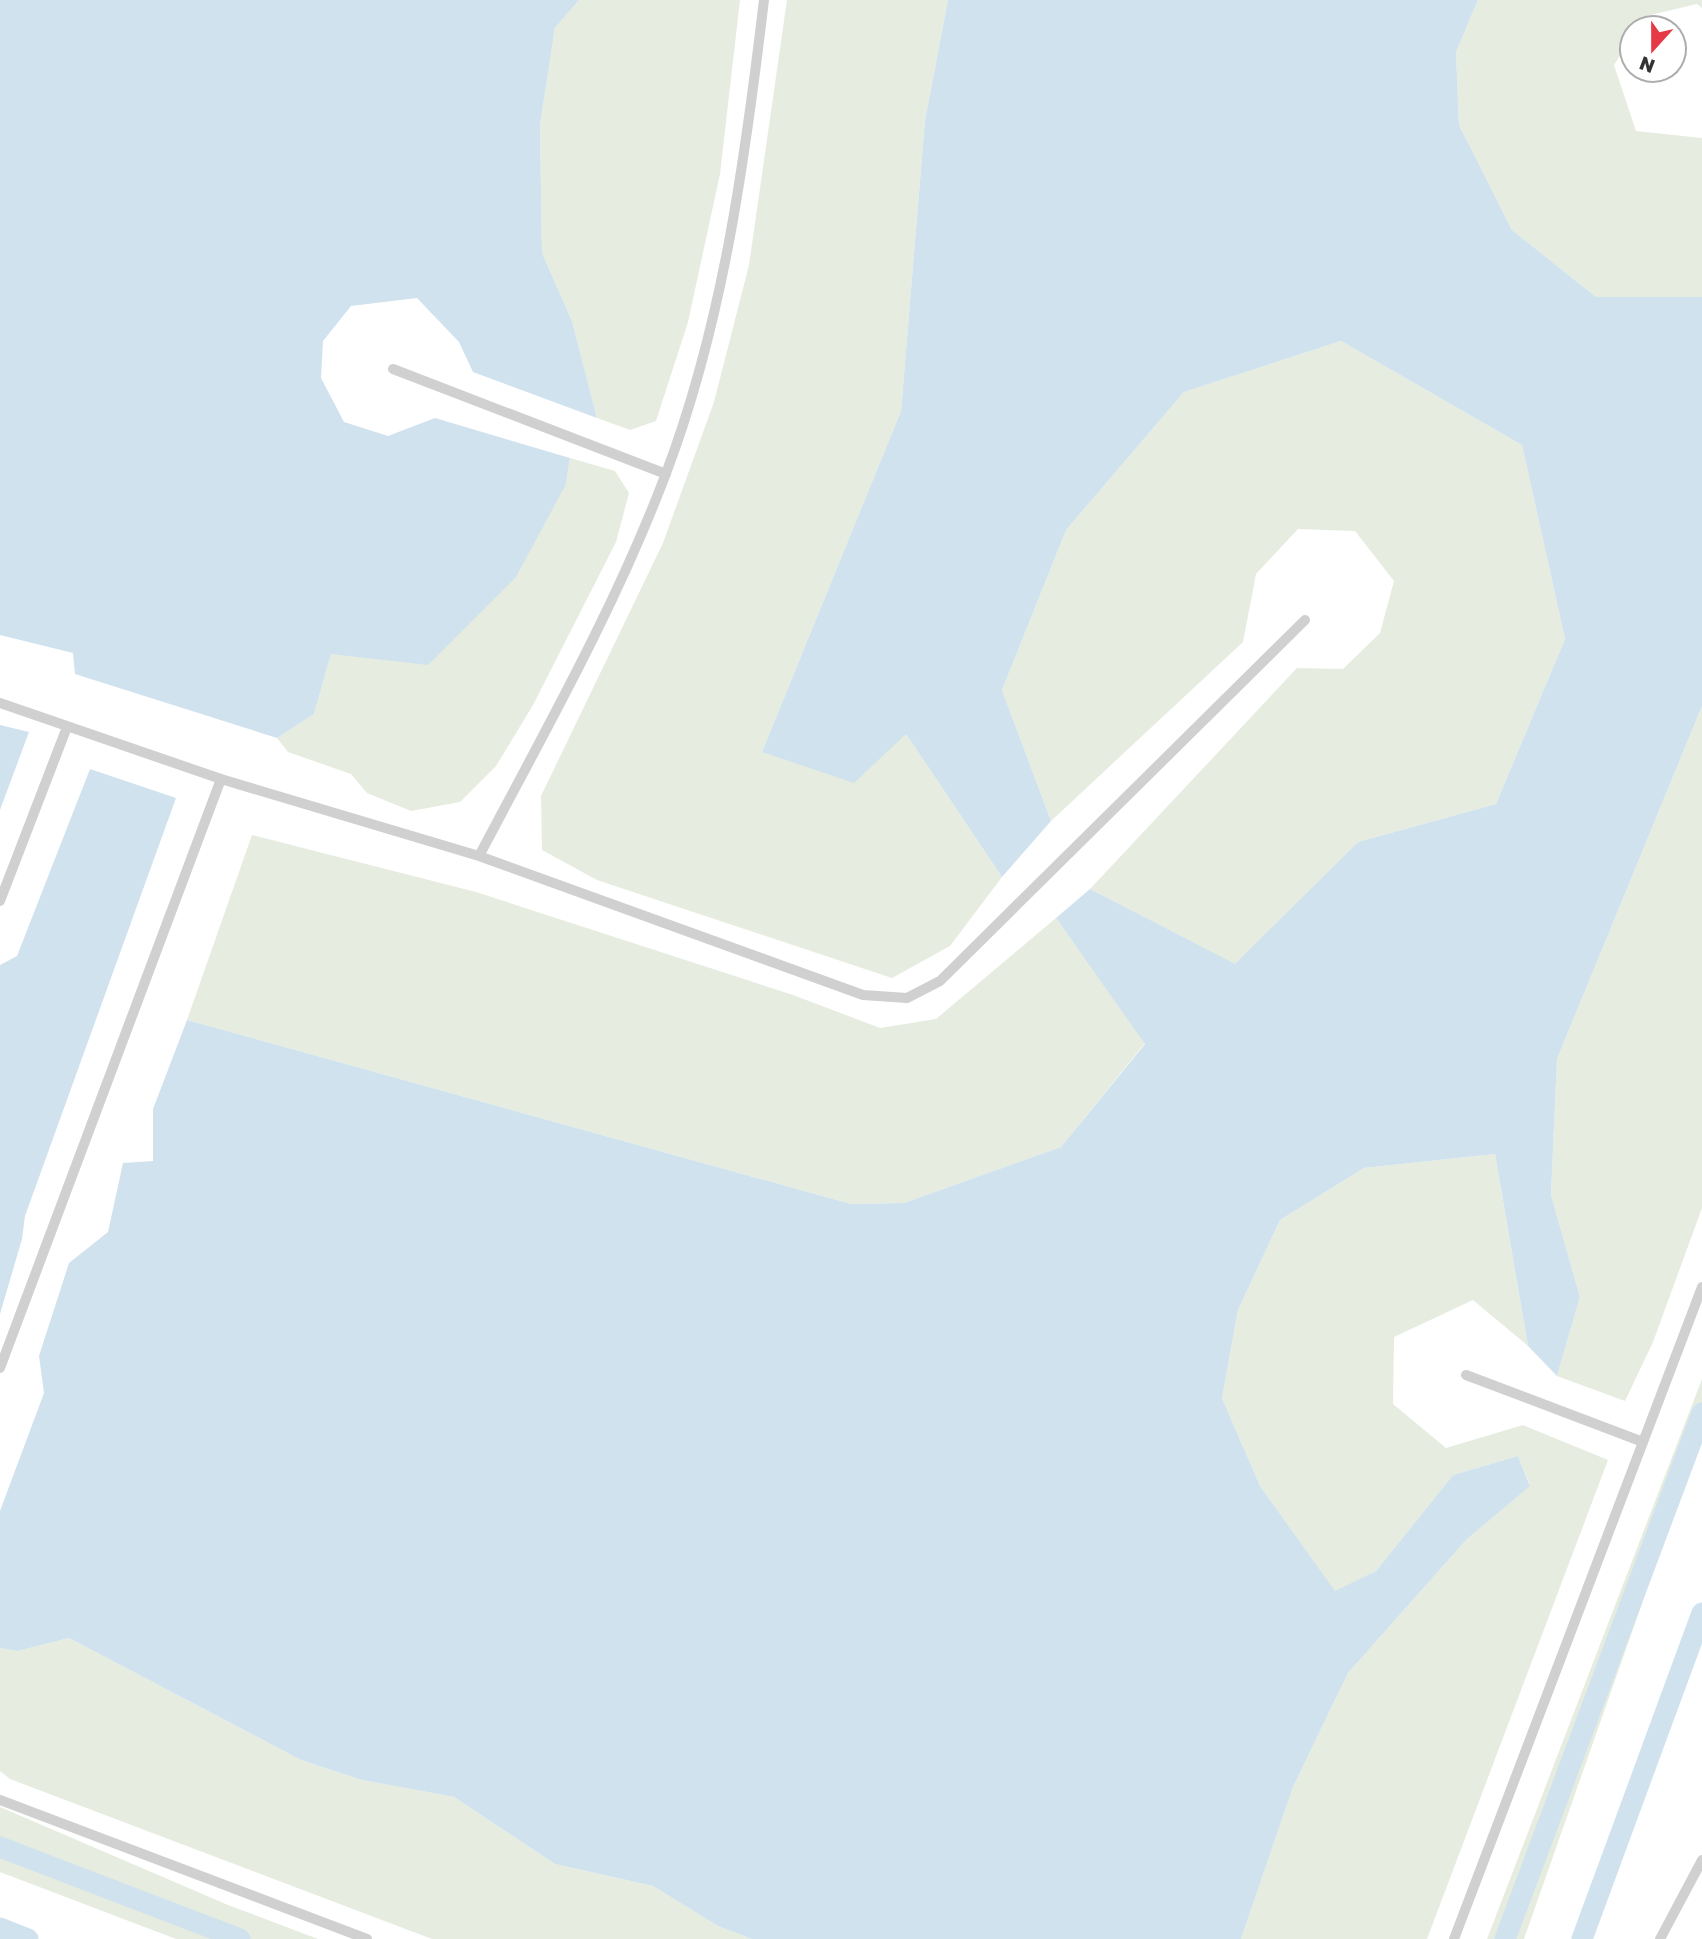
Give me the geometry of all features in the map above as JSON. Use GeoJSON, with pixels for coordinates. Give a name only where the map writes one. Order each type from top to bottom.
{"type":"FeatureCollection","features":[{"type":"Feature","properties":{"kind":"lane"},"geometry":{"type":"LineString","coordinates":[[479,856],[610,610],[666,474],[719,298],[764,0]]}},
{"type":"Feature","properties":{"kind":"lane"},"geometry":{"type":"LineString","coordinates":[[393,369],[666,474]]}},
{"type":"Feature","properties":{"kind":"lane"},"geometry":{"type":"LineString","coordinates":[[0,703],[221,779],[479,856],[863,995],[907,998],[940,981],[1306,620]]}},
{"type":"Feature","properties":{"kind":"lane"},"geometry":{"type":"LineString","coordinates":[[0,901],[67,727]]}},
{"type":"Feature","properties":{"kind":"lane"},"geometry":{"type":"LineString","coordinates":[[0,1368],[221,779]]}},
{"type":"Feature","properties":{"kind":"lane"},"geometry":{"type":"LineString","coordinates":[[1454,1939],[1702,1287]]}},
{"type":"Feature","properties":{"kind":"lane"},"geometry":{"type":"LineString","coordinates":[[1466,1375],[1643,1442]]}},
{"type":"Feature","properties":{"kind":"lane"},"geometry":{"type":"LineString","coordinates":[[0,1800],[367,1939]]}},
{"type":"Feature","properties":{"kind":"lane"},"geometry":{"type":"LineString","coordinates":[[1660,1939],[1702,1860]]}},
{"type":"Feature","properties":{"kind":"shaded area"},"geometry":{"type":"Polygon","coordinates":[[[579,0],[740,0],[720,174],[688,322],[656,421],[630,430],[597,418],[572,321],[542,253],[540,125],[555,28],[579,0]]]}},
{"type":"Feature","properties":{"kind":"shaded area"},"geometry":{"type":"Polygon","coordinates":[[[787,0],[948,0],[925,120],[901,411],[762,752],[906,734],[1002,877],[950,946],[892,978],[597,880],[542,850],[541,796],[663,543],[714,402],[749,265],[787,0]]]}},
{"type":"Feature","properties":{"kind":"shaded area"},"geometry":{"type":"Polygon","coordinates":[[[1478,0],[1702,0],[1702,8],[1697,4],[1654,14],[1618,14],[1618,59],[1614,65],[1618,84],[1620,84],[1636,131],[1702,138],[1702,297],[1596,297],[1512,230],[1459,125],[1456,52],[1478,0]]]}},
{"type":"Feature","properties":{"kind":"shaded area"},"geometry":{"type":"Polygon","coordinates":[[[1341,341],[1522,445],[1565,639],[1496,804],[1358,842],[1235,965],[1090,889],[1297,668],[1343,669],[1380,633],[1394,581],[1355,531],[1298,529],[1256,574],[1243,642],[1051,821],[1002,690],[1066,530],[1184,392],[1341,341]]]}},
{"type":"Feature","properties":{"kind":"shaded area"},"geometry":{"type":"Polygon","coordinates":[[[570,458],[615,471],[629,493],[616,542],[533,705],[496,766],[460,802],[411,811],[367,793],[351,774],[288,752],[277,738],[314,714],[331,654],[566,484],[570,458]]]}},
{"type":"Feature","properties":{"kind":"shaded area"},"geometry":{"type":"Polygon","coordinates":[[[1702,706],[1702,1208],[1653,1342],[1625,1401],[1557,1376],[1580,1297],[1551,1195],[1557,1059],[1702,706]]]}},
{"type":"Feature","properties":{"kind":"shaded area"},"geometry":{"type":"Polygon","coordinates":[[[252,835],[476,892],[793,995],[880,1028],[936,1019],[1056,918],[1145,1043],[1061,1147],[904,1203],[851,1204],[187,1020],[252,835]]]}},
{"type":"Feature","properties":{"kind":"shaded area"},"geometry":{"type":"Polygon","coordinates":[[[1495,1154],[1528,1346],[1473,1300],[1394,1337],[1393,1404],[1446,1448],[1523,1425],[1608,1460],[1427,1939],[1241,1939],[1293,1787],[1348,1673],[1467,1539],[1530,1485],[1518,1456],[1453,1475],[1376,1571],[1335,1592],[1260,1486],[1222,1398],[1238,1310],[1280,1220],[1364,1168],[1495,1154]]]}},
{"type":"Feature","properties":{"kind":"shaded area"},"geometry":{"type":"Polygon","coordinates":[[[1702,1379],[1702,1433],[1524,1939],[1487,1939],[1702,1379]]]}},
{"type":"Feature","properties":{"kind":"shaded area"},"geometry":{"type":"Polygon","coordinates":[[[69,1638],[301,1760],[362,1780],[454,1797],[555,1864],[653,1886],[718,1926],[752,1939],[432,1939],[10,1779],[0,1771],[0,1648],[18,1651],[69,1638]]]}},
{"type":"Feature","properties":{"kind":"shaded area"},"geometry":{"type":"Polygon","coordinates":[[[0,1807],[228,1905],[318,1939],[176,1939],[0,1872],[0,1807]]]}},
{"type":"Feature","properties":{"kind":"water"},"geometry":{"type":"Polygon","coordinates":[[[0,0],[579,0],[555,28],[540,125],[542,253],[572,321],[597,418],[473,372],[459,342],[417,298],[351,306],[323,341],[321,378],[344,422],[388,436],[435,418],[570,458],[566,484],[516,577],[428,665],[331,654],[314,714],[277,738],[75,674],[73,653],[0,635],[0,0]]]}},
{"type":"Feature","properties":{"kind":"water"},"geometry":{"type":"Polygon","coordinates":[[[948,0],[1478,0],[1456,52],[1459,125],[1512,230],[1596,297],[1702,297],[1702,706],[1557,1059],[1551,1195],[1580,1297],[1557,1376],[1528,1346],[1495,1154],[1364,1168],[1280,1220],[1238,1310],[1222,1398],[1260,1486],[1335,1591],[1376,1571],[1453,1475],[1518,1456],[1530,1486],[1467,1539],[1348,1673],[1293,1787],[1241,1939],[752,1939],[718,1926],[653,1886],[555,1864],[454,1797],[362,1780],[301,1760],[69,1638],[18,1651],[0,1648],[0,1511],[44,1393],[39,1356],[69,1263],[108,1232],[123,1163],[153,1161],[153,1109],[187,1020],[851,1204],[904,1203],[1061,1147],[1145,1044],[1056,918],[1090,889],[1235,964],[1358,842],[1496,804],[1565,639],[1522,445],[1341,341],[1184,392],[1066,530],[1002,690],[1051,821],[1002,877],[906,734],[854,783],[762,752],[901,411],[925,120],[948,0]]]}},
{"type":"Feature","properties":{"kind":"water"},"geometry":{"type":"Polygon","coordinates":[[[0,725],[29,732],[0,810],[0,725]]]}},
{"type":"Feature","properties":{"kind":"water"},"geometry":{"type":"Polygon","coordinates":[[[90,769],[176,798],[25,1216],[22,1239],[0,1314],[0,965],[17,956],[90,769]]]}},
{"type":"Feature","properties":{"kind":"waterway"},"geometry":{"type":"LineString","coordinates":[[1505,1939],[1702,1413]]}},
{"type":"Feature","properties":{"kind":"waterway"},"geometry":{"type":"LineString","coordinates":[[1582,1939],[1702,1613]]}},
{"type":"Feature","properties":{"kind":"waterway"},"geometry":{"type":"LineString","coordinates":[[0,1847],[240,1939]]}},
{"type":"Feature","properties":{"kind":"waterway"},"geometry":{"type":"LineString","coordinates":[[0,1928],[28,1939]]}}]}
